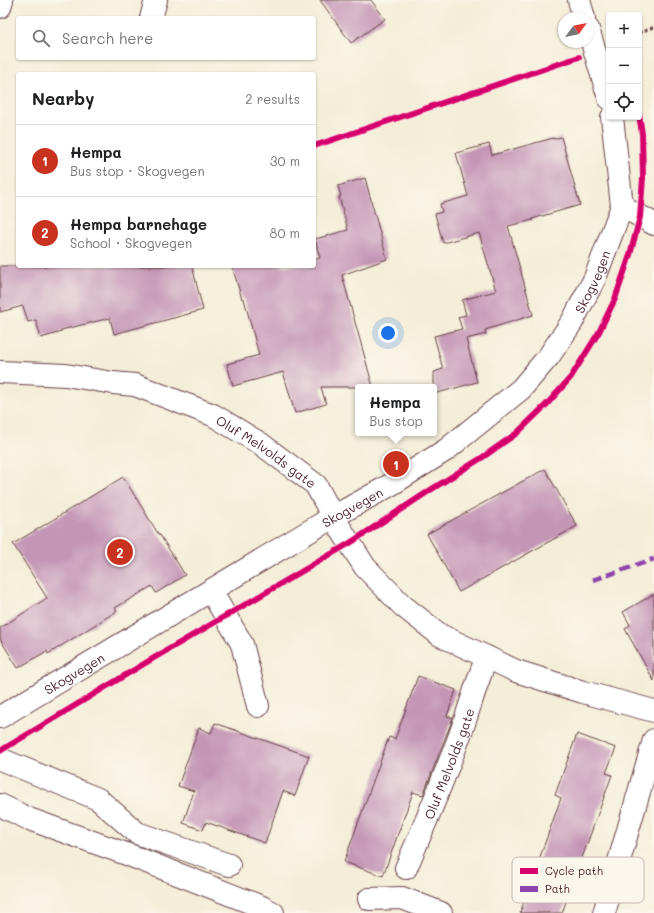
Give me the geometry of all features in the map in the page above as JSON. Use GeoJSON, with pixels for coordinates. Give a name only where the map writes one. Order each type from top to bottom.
{"type":"FeatureCollection","features":[{"type":"Feature","properties":{"kind":"street"},"geometry":{"type":"LineString","coordinates":[[0,7],[2,0]]}},
{"type":"Feature","properties":{"kind":"street"},"geometry":{"type":"LineString","coordinates":[[152,16],[156,0]]}},
{"type":"Feature","properties":{"kind":"street"},"geometry":{"type":"LineString","coordinates":[[579,0],[582,12]]}},
{"type":"Feature","properties":{"kind":"street"},"geometry":{"type":"LineString","coordinates":[[594,48],[606,88]]}},
{"type":"Feature","properties":{"kind":"street","name":"Skogvegen"},"geometry":{"type":"LineString","coordinates":[[0,718],[333,517],[392,484],[446,450],[520,389],[549,356],[572,322],[595,278],[622,206],[612,120]]}},
{"type":"Feature","properties":{"kind":"street"},"geometry":{"type":"LineString","coordinates":[[622,206],[654,224]]}},
{"type":"Feature","properties":{"kind":"street","name":"Oluf Melvolds gate"},"geometry":{"type":"LineString","coordinates":[[0,372],[66,375],[135,385],[213,416],[262,444],[316,485],[333,517],[366,567],[403,606],[440,635],[523,673],[583,692],[654,711]]}},
{"type":"Feature","properties":{"kind":"street"},"geometry":{"type":"LineString","coordinates":[[211,591],[242,644],[258,706]]}},
{"type":"Feature","properties":{"kind":"street","name":"Oluf Melvolds gate"},"geometry":{"type":"LineString","coordinates":[[406,868],[458,742],[479,676],[487,657]]}},
{"type":"Feature","properties":{"kind":"street"},"geometry":{"type":"LineString","coordinates":[[620,857],[654,740]]}},
{"type":"Feature","properties":{"kind":"street"},"geometry":{"type":"LineString","coordinates":[[0,759],[98,799],[137,833],[229,865]]}},
{"type":"Feature","properties":{"kind":"street"},"geometry":{"type":"LineString","coordinates":[[0,805],[29,819],[129,855],[262,907],[273,913]]}},
{"type":"Feature","properties":{"kind":"street"},"geometry":{"type":"LineString","coordinates":[[368,899],[402,898],[441,913]]}},
{"type":"Feature","properties":{"kind":"street"},"geometry":{"type":"LineString","coordinates":[[604,913],[607,903]]}},
{"type":"Feature","properties":{"kind":"path"},"geometry":{"type":"LineString","coordinates":[[642,32],[654,27]]}},
{"type":"Feature","properties":{"kind":"building"},"geometry":{"type":"Polygon","coordinates":[[[320,0],[371,0],[385,19],[351,43],[320,0]]]}},
{"type":"Feature","properties":{"kind":"building"},"geometry":{"type":"Polygon","coordinates":[[[561,137],[580,205],[532,219],[533,220],[508,226],[533,315],[485,330],[486,334],[466,339],[477,382],[437,393],[437,384],[434,384],[434,372],[443,369],[434,336],[462,329],[458,317],[466,315],[462,300],[496,291],[479,233],[443,243],[435,214],[442,212],[440,204],[468,196],[456,153],[489,144],[492,155],[561,137]]]}},
{"type":"Feature","properties":{"kind":"building"},"geometry":{"type":"Polygon","coordinates":[[[365,178],[387,259],[342,275],[372,384],[355,384],[355,387],[321,387],[326,404],[295,413],[283,372],[233,386],[227,364],[259,355],[244,299],[242,299],[233,268],[316,268],[316,259],[320,258],[316,239],[348,230],[339,197],[341,196],[338,186],[365,178]]]}},
{"type":"Feature","properties":{"kind":"building"},"geometry":{"type":"Polygon","coordinates":[[[0,266],[16,266],[16,268],[192,268],[203,310],[114,334],[110,318],[61,330],[61,332],[41,338],[36,320],[28,322],[23,306],[0,312],[0,266]]]}},
{"type":"Feature","properties":{"kind":"building"},"geometry":{"type":"Polygon","coordinates":[[[545,469],[577,526],[459,592],[427,534],[545,469]]]}},
{"type":"Feature","properties":{"kind":"building"},"geometry":{"type":"Polygon","coordinates":[[[123,477],[185,575],[156,593],[152,586],[115,608],[117,611],[48,654],[47,651],[18,668],[0,639],[0,628],[47,598],[13,544],[123,477]]]}},
{"type":"Feature","properties":{"kind":"building"},"geometry":{"type":"Polygon","coordinates":[[[654,594],[654,681],[625,629],[630,625],[623,612],[654,594]]]}},
{"type":"Feature","properties":{"kind":"building"},"geometry":{"type":"Polygon","coordinates":[[[418,676],[456,690],[447,716],[453,718],[423,795],[413,792],[383,876],[344,862],[389,737],[395,739],[418,676]]]}},
{"type":"Feature","properties":{"kind":"building"},"geometry":{"type":"Polygon","coordinates":[[[215,723],[309,756],[295,796],[283,791],[265,843],[206,822],[203,830],[183,823],[194,791],[178,786],[199,728],[211,733],[215,723]]]}},
{"type":"Feature","properties":{"kind":"building"},"geometry":{"type":"Polygon","coordinates":[[[577,734],[616,748],[606,773],[612,775],[582,857],[540,857],[561,798],[555,795],[577,734]]]}},
{"type":"Feature","properties":{"kind":"building"},"geometry":{"type":"Polygon","coordinates":[[[524,903],[566,903],[562,913],[520,913],[524,903]]]}},
{"type":"Feature","properties":{"kind":"marked path"},"geometry":{"type":"LineString","coordinates":[[593,580],[654,559]]}},
{"type":"Feature","properties":{"kind":"cycle path"},"geometry":{"type":"LineString","coordinates":[[316,145],[579,57]]}},
{"type":"Feature","properties":{"kind":"cycle path"},"geometry":{"type":"LineString","coordinates":[[0,751],[147,662],[350,543],[483,457],[517,433],[548,403],[571,377],[599,332],[615,299],[630,255],[640,217],[643,178],[642,134],[640,120]]}},
{"type":"Feature","properties":{"kind":"place","name":"Hempa"},"geometry":{"type":"Point","coordinates":[396,464]}},
{"type":"Feature","properties":{"kind":"place","name":"Hempa barnehage"},"geometry":{"type":"Point","coordinates":[120,552]}}]}
